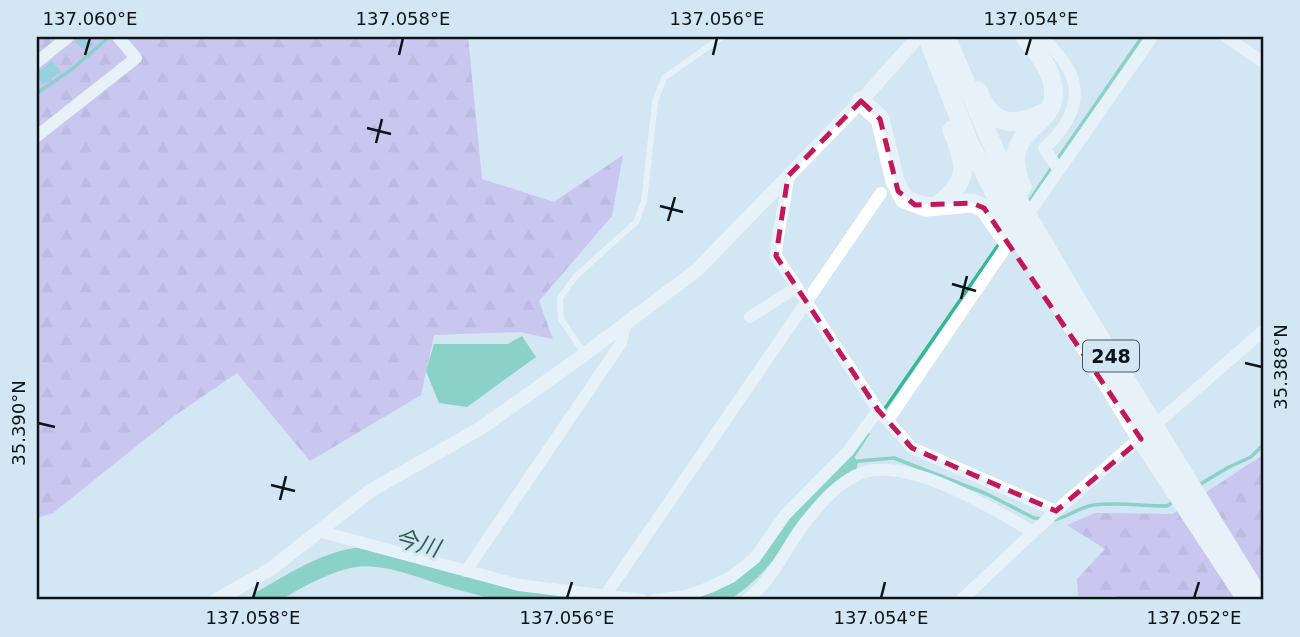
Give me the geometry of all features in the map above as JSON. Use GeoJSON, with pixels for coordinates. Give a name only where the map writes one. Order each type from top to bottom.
{"type":"FeatureCollection","features":[{"type":"Feature","properties":{"kind":"highway"},"geometry":{"type":"LineString","coordinates":[[956,37],[982,102],[1000,118],[1012,123],[1024,122],[1050,109]]}},
{"type":"Feature","properties":{"kind":"highway"},"geometry":{"type":"LineString","coordinates":[[1015,215],[1016,151],[1020,139],[1041,122],[1050,109],[1053,98],[1051,75],[1025,37]]}},
{"type":"Feature","properties":{"kind":"highway"},"geometry":{"type":"LineString","coordinates":[[928,40],[1011,188],[1015,215]]}},
{"type":"Feature","properties":{"kind":"highway"},"geometry":{"type":"LineString","coordinates":[[928,40],[933,80],[959,147],[963,176],[957,188],[935,207]]}},
{"type":"Feature","properties":{"kind":"highway"},"geometry":{"type":"LineString","coordinates":[[862,101],[880,119],[895,181],[904,200],[915,205],[935,207],[972,203],[1015,215]]}},
{"type":"Feature","properties":{"kind":"highway","name":"248"},"geometry":{"type":"LineString","coordinates":[[1015,215],[1037,233],[1247,600]]}},
{"type":"Feature","properties":{"kind":"highway","name":"248"},"geometry":{"type":"LineString","coordinates":[[1015,215],[1039,293],[1261,600]]}},
{"type":"Feature","properties":{"kind":"street"},"geometry":{"type":"LineString","coordinates":[[37,62],[68,37]]}},
{"type":"Feature","properties":{"kind":"street"},"geometry":{"type":"LineString","coordinates":[[37,135],[136,58],[118,37]]}},
{"type":"Feature","properties":{"kind":"street"},"geometry":{"type":"LineString","coordinates":[[1044,37],[1069,69],[1075,94],[1072,112],[1065,127],[1060,135],[1044,148],[1059,170]]}},
{"type":"Feature","properties":{"kind":"street"},"geometry":{"type":"LineString","coordinates":[[888,420],[1152,37]]}},
{"type":"Feature","properties":{"kind":"street"},"geometry":{"type":"LineString","coordinates":[[1226,37],[1263,62]]}},
{"type":"Feature","properties":{"kind":"street"},"geometry":{"type":"LineString","coordinates":[[216,600],[271,569],[370,491],[481,428],[697,270],[862,101],[928,40]]}},
{"type":"Feature","properties":{"kind":"street"},"geometry":{"type":"LineString","coordinates":[[788,176],[776,256],[878,410],[918,453],[1056,511]]}},
{"type":"Feature","properties":{"kind":"street"},"geometry":{"type":"LineString","coordinates":[[603,598],[881,193]]}},
{"type":"Feature","properties":{"kind":"street"},"geometry":{"type":"LineString","coordinates":[[750,317],[797,286]]}},
{"type":"Feature","properties":{"kind":"street"},"geometry":{"type":"LineString","coordinates":[[466,571],[621,343],[625,325]]}},
{"type":"Feature","properties":{"kind":"street"},"geometry":{"type":"LineString","coordinates":[[961,600],[1056,511],[1263,331]]}},
{"type":"Feature","properties":{"kind":"street"},"geometry":{"type":"LineString","coordinates":[[655,600],[686,596],[710,587],[731,577],[755,558],[785,515],[849,450],[878,410]]}},
{"type":"Feature","properties":{"kind":"street"},"geometry":{"type":"LineString","coordinates":[[746,600],[767,581],[786,550],[826,498],[863,472],[888,469],[907,472],[1038,528]]}},
{"type":"Feature","properties":{"kind":"street"},"geometry":{"type":"LineString","coordinates":[[318,531],[544,590],[642,600]]}},
{"type":"Feature","properties":{"kind":"lane"},"geometry":{"type":"LineString","coordinates":[[585,354],[561,319],[560,298],[576,276],[636,222],[644,201],[655,102],[664,78],[722,37]]}},
{"type":"Feature","properties":{"kind":"highlighted area"},"geometry":{"type":"Polygon","coordinates":[[[861,101],[880,119],[898,191],[915,205],[972,203],[984,208],[1141,439],[1056,511],[912,448],[878,410],[776,256],[788,176],[861,101]]]}},
{"type":"Feature","properties":{"kind":"green space"},"geometry":{"type":"Polygon","coordinates":[[[37,37],[468,37],[482,179],[554,202],[623,155],[612,216],[539,301],[553,339],[520,332],[434,335],[421,395],[310,461],[237,373],[174,416],[53,513],[37,518],[37,37]]]}},
{"type":"Feature","properties":{"kind":"green space"},"geometry":{"type":"Polygon","coordinates":[[[1263,455],[1263,600],[1116,600],[1116,596],[1078,596],[1077,579],[1105,549],[1067,525],[1095,513],[1173,514],[1263,455]]]}},
{"type":"Feature","properties":{"kind":"shaded area"},"geometry":{"type":"Polygon","coordinates":[[[522,336],[536,357],[467,407],[439,403],[426,371],[434,344],[508,344],[522,336]]]}},
{"type":"Feature","properties":{"kind":"building"},"geometry":{"type":"Polygon","coordinates":[[[80,37],[86,37],[93,44],[85,50],[75,42],[80,37]]]}},
{"type":"Feature","properties":{"kind":"building"},"geometry":{"type":"Polygon","coordinates":[[[52,61],[61,72],[43,84],[37,73],[52,61]]]}},
{"type":"Feature","properties":{"kind":"waterway"},"geometry":{"type":"LineString","coordinates":[[37,93],[71,70],[109,37]]}},
{"type":"Feature","properties":{"kind":"waterway"},"geometry":{"type":"LineString","coordinates":[[1057,160],[1142,37]]}},
{"type":"Feature","properties":{"kind":"waterway"},"geometry":{"type":"LineString","coordinates":[[1028,203],[1053,166]]}},
{"type":"Feature","properties":{"kind":"waterway"},"geometry":{"type":"LineString","coordinates":[[884,410],[999,244]]}},
{"type":"Feature","properties":{"kind":"waterway"},"geometry":{"type":"LineString","coordinates":[[848,464],[868,434]]}},
{"type":"Feature","properties":{"kind":"waterway"},"geometry":{"type":"LineString","coordinates":[[1197,486],[1251,457],[1263,445]]}},
{"type":"Feature","properties":{"kind":"waterway"},"geometry":{"type":"LineString","coordinates":[[849,464],[894,458],[987,494],[1034,518],[1042,519]]}},
{"type":"Feature","properties":{"kind":"waterway","name":"今川"},"geometry":{"type":"LineString","coordinates":[[707,600],[742,579],[822,485],[848,464]]}},
{"type":"Feature","properties":{"kind":"waterway"},"geometry":{"type":"LineString","coordinates":[[1053,520],[1094,505],[1167,506],[1173,502]]}},
{"type":"Feature","properties":{"kind":"waterway","name":"今川"},"geometry":{"type":"LineString","coordinates":[[262,600],[321,568],[359,557],[398,561],[501,591],[567,600]]}}]}
